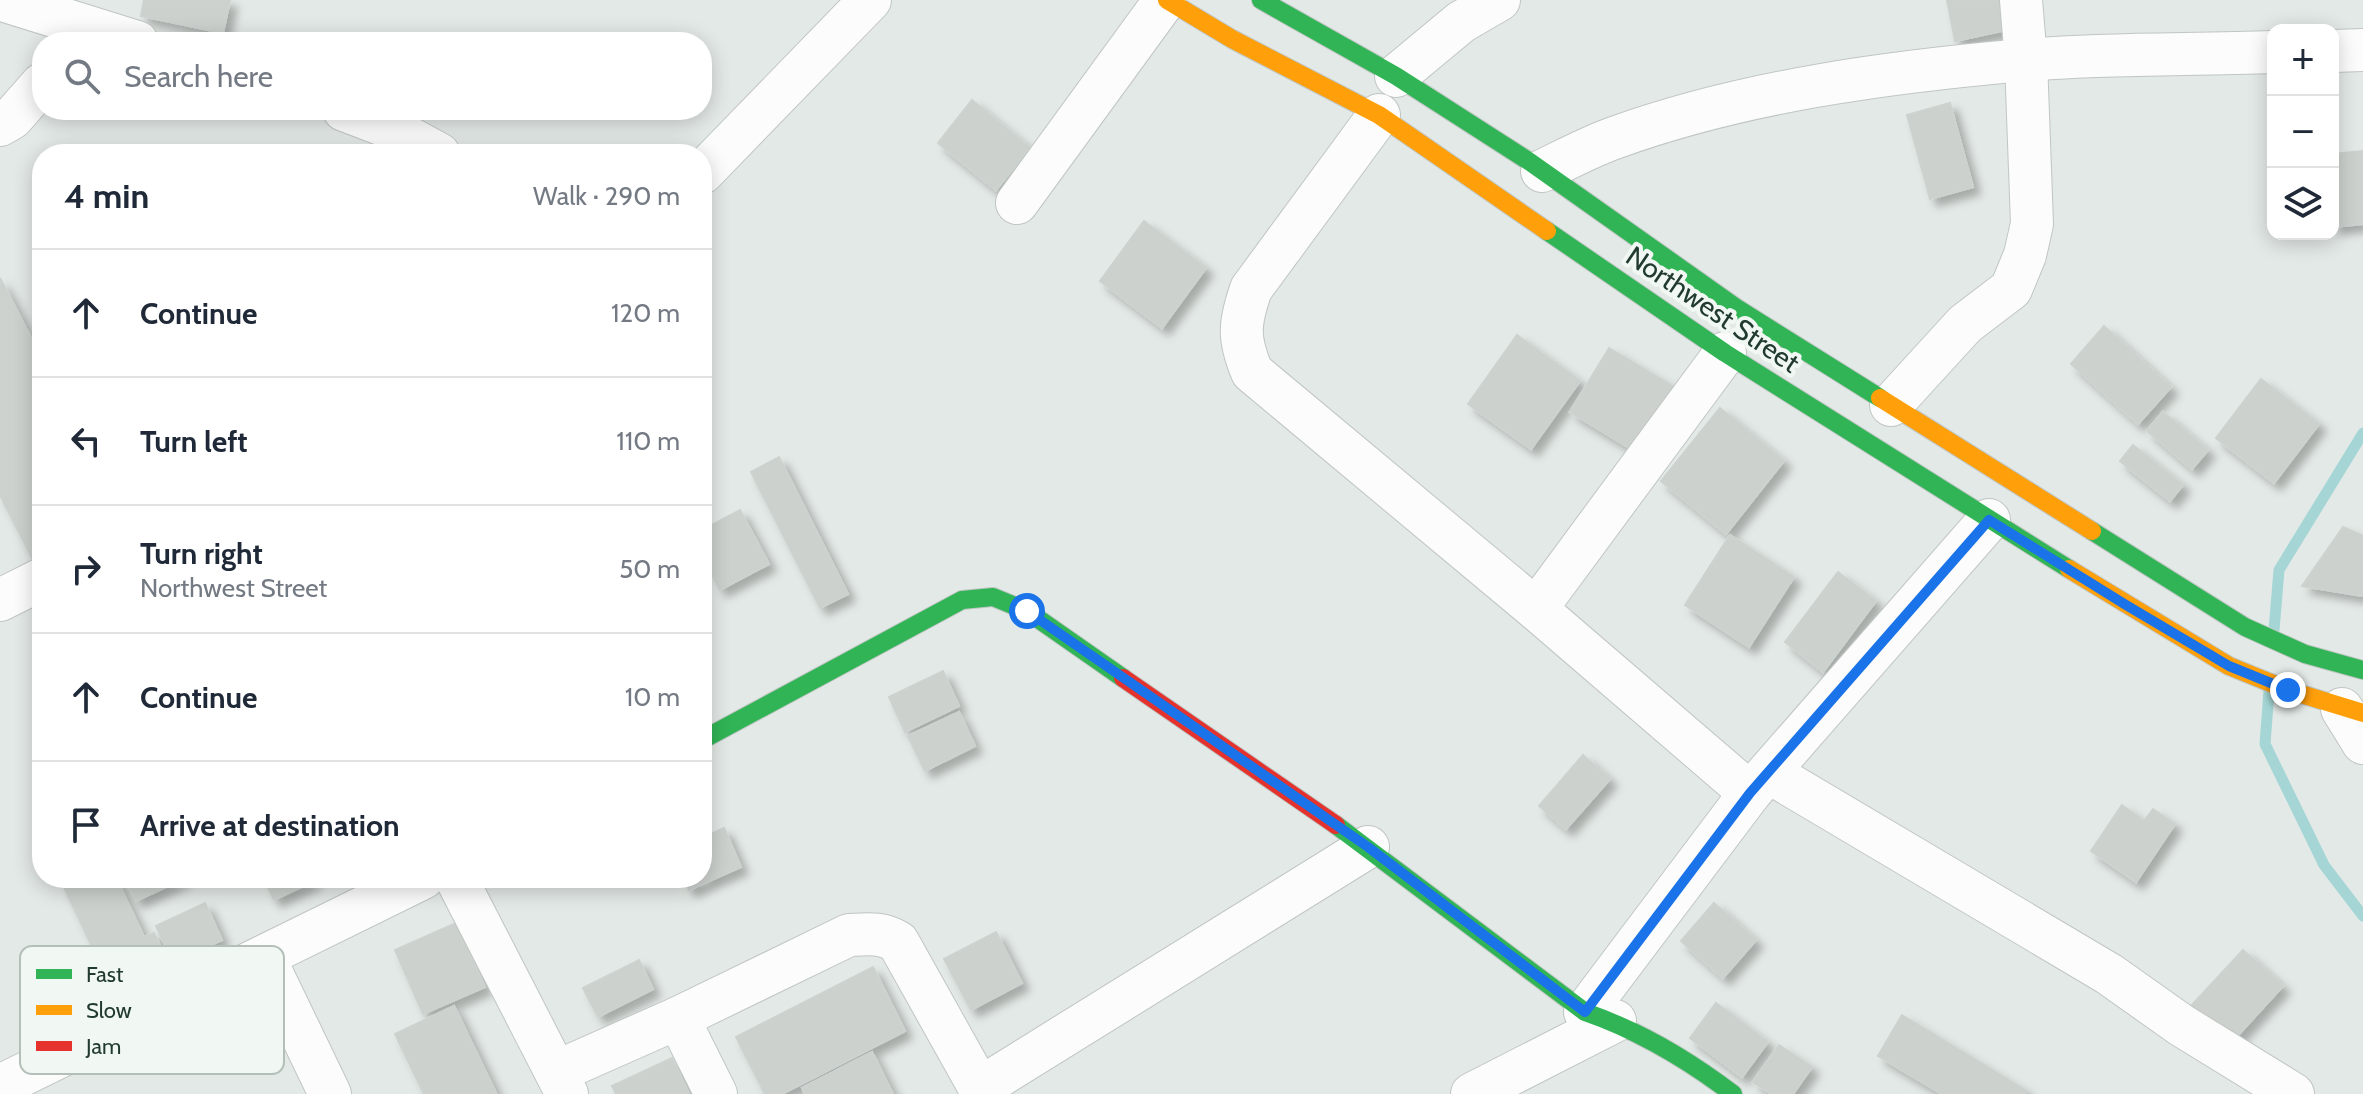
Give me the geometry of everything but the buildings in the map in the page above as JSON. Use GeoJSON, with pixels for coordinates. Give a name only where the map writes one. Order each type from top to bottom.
{"type":"FeatureCollection","features":[{"type":"Feature","properties":{"kind":"main road","name":"Northwest Street"},"geometry":{"type":"LineString","coordinates":[[1166,0],[1232,39],[1379,115],[1725,353],[2126,605],[2229,666],[2356,722]]}},
{"type":"Feature","properties":{"kind":"main road","name":"Northwest Street"},"geometry":{"type":"LineString","coordinates":[[1261,0],[1396,76],[1542,171],[1738,309],[2245,627],[2305,654],[2363,670]]}},
{"type":"Feature","properties":{"kind":"main road"},"geometry":{"type":"LineString","coordinates":[[712,726],[962,600],[993,597],[1027,611],[1368,847],[1600,1017],[1691,1061],[1733,1094]]}},
{"type":"Feature","properties":{"kind":"street"},"geometry":{"type":"LineString","coordinates":[[2,0],[70,32]]}},
{"type":"Feature","properties":{"kind":"street"},"geometry":{"type":"LineString","coordinates":[[712,163],[870,0]]}},
{"type":"Feature","properties":{"kind":"street"},"geometry":{"type":"LineString","coordinates":[[1017,203],[1166,0]]}},
{"type":"Feature","properties":{"kind":"street"},"geometry":{"type":"LineString","coordinates":[[1396,76],[1461,22],[1499,0]]}},
{"type":"Feature","properties":{"kind":"street"},"geometry":{"type":"LineString","coordinates":[[1891,405],[1965,324],[2011,289],[2025,255],[2032,224],[2021,0]]}},
{"type":"Feature","properties":{"kind":"street"},"geometry":{"type":"LineString","coordinates":[[2339,51],[2363,50]]}},
{"type":"Feature","properties":{"kind":"street"},"geometry":{"type":"LineString","coordinates":[[1542,171],[1611,139],[1678,118],[1779,94],[1890,76],[2026,60],[2267,52]]}},
{"type":"Feature","properties":{"kind":"street"},"geometry":{"type":"LineString","coordinates":[[0,125],[12,118],[32,95]]}},
{"type":"Feature","properties":{"kind":"street"},"geometry":{"type":"LineString","coordinates":[[1379,115],[1251,289],[1242,316],[1241,344],[1252,372],[1536,609],[1760,783],[2109,974],[2181,1025],[2293,1094]]}},
{"type":"Feature","properties":{"kind":"street"},"geometry":{"type":"LineString","coordinates":[[370,120],[421,144]]}},
{"type":"Feature","properties":{"kind":"street"},"geometry":{"type":"LineString","coordinates":[[1536,609],[1725,353]]}},
{"type":"Feature","properties":{"kind":"street"},"geometry":{"type":"LineString","coordinates":[[1472,1094],[1600,1017],[1760,783],[1989,520]]}},
{"type":"Feature","properties":{"kind":"street"},"geometry":{"type":"LineString","coordinates":[[0,600],[32,584]]}},
{"type":"Feature","properties":{"kind":"street"},"geometry":{"type":"LineString","coordinates":[[461,888],[561,1083],[678,1018],[849,935],[886,935],[898,942],[981,1091],[1368,847]]}},
{"type":"Feature","properties":{"kind":"street"},"geometry":{"type":"LineString","coordinates":[[284,947],[403,888]]}},
{"type":"Feature","properties":{"kind":"street"},"geometry":{"type":"LineString","coordinates":[[284,999],[330,1094]]}},
{"type":"Feature","properties":{"kind":"street"},"geometry":{"type":"LineString","coordinates":[[678,1018],[716,1094]]}},
{"type":"Feature","properties":{"kind":"street"},"geometry":{"type":"LineString","coordinates":[[0,1086],[25,1074]]}},
{"type":"Feature","properties":{"kind":"waterway"},"geometry":{"type":"LineString","coordinates":[[2274,630],[2279,570],[2363,433]]}},
{"type":"Feature","properties":{"kind":"waterway"},"geometry":{"type":"LineString","coordinates":[[2269,691],[2265,744],[2324,865],[2363,916]]}},
{"type":"Feature","properties":{"kind":"traffic: fast"},"geometry":{"type":"LineString","coordinates":[[1261,0],[1396,76],[1530,162],[1738,309],[1880,398]]}},
{"type":"Feature","properties":{"kind":"traffic: fast"},"geometry":{"type":"LineString","coordinates":[[1547,231],[1725,353],[2069,569]]}},
{"type":"Feature","properties":{"kind":"traffic: fast"},"geometry":{"type":"LineString","coordinates":[[2092,531],[2245,627],[2305,654],[2363,670]]}},
{"type":"Feature","properties":{"kind":"traffic: fast"},"geometry":{"type":"LineString","coordinates":[[712,735],[962,600],[993,597],[1027,611],[1123,678]]}},
{"type":"Feature","properties":{"kind":"traffic: fast"},"geometry":{"type":"LineString","coordinates":[[1336,825],[1585,1012],[1662,1047],[1733,1094]]}},
{"type":"Feature","properties":{"kind":"traffic: slow"},"geometry":{"type":"LineString","coordinates":[[1167,0],[1232,39],[1379,115],[1547,231]]}},
{"type":"Feature","properties":{"kind":"traffic: slow"},"geometry":{"type":"LineString","coordinates":[[1880,398],[2092,531]]}},
{"type":"Feature","properties":{"kind":"traffic: slow"},"geometry":{"type":"LineString","coordinates":[[2069,569],[2229,666],[2288,690],[2363,713]]}},
{"type":"Feature","properties":{"kind":"traffic: jam"},"geometry":{"type":"LineString","coordinates":[[1123,678],[1336,825]]}},
{"type":"Feature","properties":{"kind":"route"},"geometry":{"type":"LineString","coordinates":[[1027,611],[1368,847],[1585,1012],[1750,793],[1989,520],[2229,666],[2288,690]]}}]}
